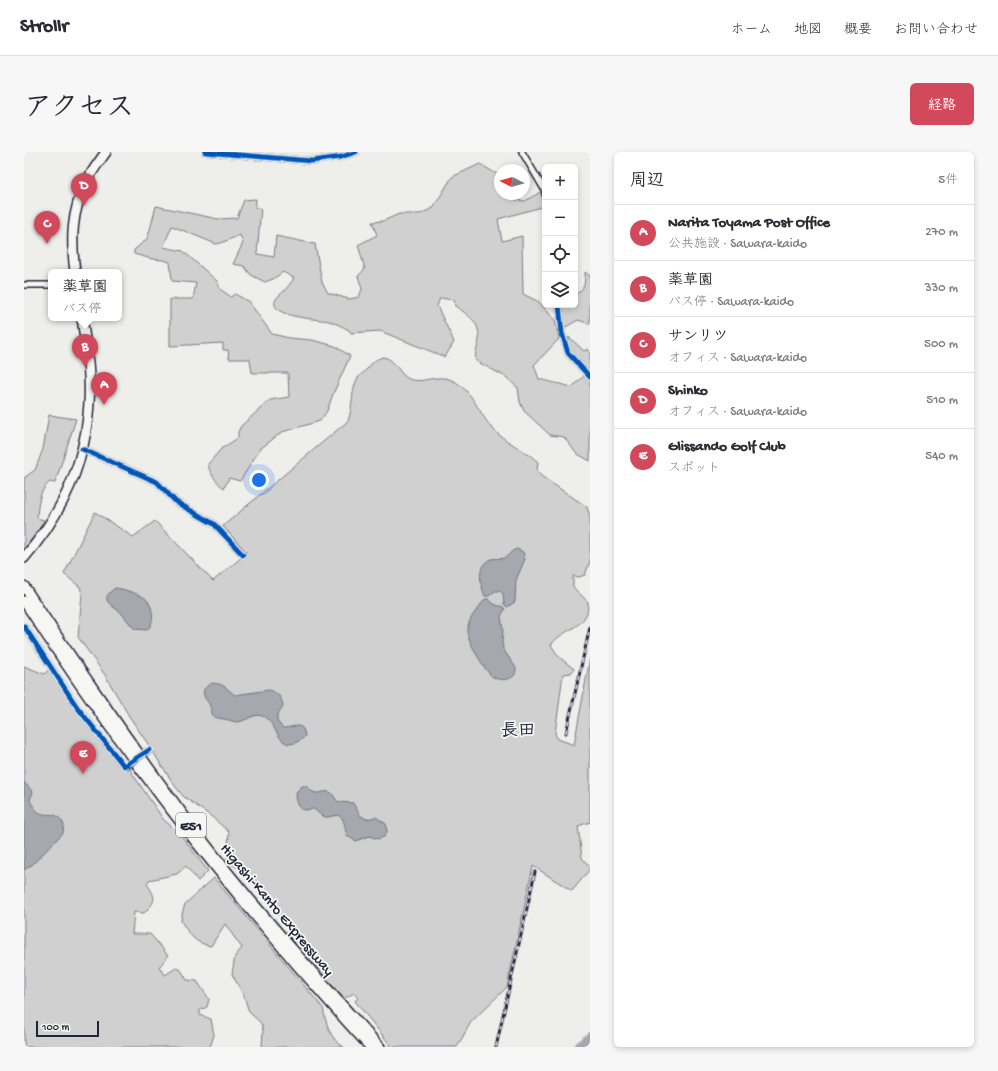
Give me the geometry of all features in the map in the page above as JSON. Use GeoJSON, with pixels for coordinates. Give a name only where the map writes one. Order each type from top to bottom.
{"type":"FeatureCollection","features":[{"type":"Feature","properties":{"kind":"highway"},"geometry":{"type":"LineString","coordinates":[[75,269],[72,242],[75,210],[86,182],[106,152]]}},
{"type":"Feature","properties":{"kind":"highway"},"geometry":{"type":"LineString","coordinates":[[24,558],[49,526],[60,508],[82,449],[89,394],[82,321]]}},
{"type":"Feature","properties":{"kind":"highway","name":"Higashi-Kanto Expressway"},"geometry":{"type":"LineString","coordinates":[[24,586],[142,760],[180,812],[272,926],[321,983],[380,1047]]}},
{"type":"Feature","properties":{"kind":"highway","name":"Higashi-Kanto Expressway"},"geometry":{"type":"LineString","coordinates":[[24,601],[98,712],[174,816],[261,924],[315,987],[370,1047]]}},
{"type":"Feature","properties":{"kind":"street"},"geometry":{"type":"LineString","coordinates":[[204,152],[312,161],[341,157],[356,152]]}},
{"type":"Feature","properties":{"kind":"street"},"geometry":{"type":"LineString","coordinates":[[522,152],[542,186]]}},
{"type":"Feature","properties":{"kind":"street"},"geometry":{"type":"LineString","coordinates":[[24,285],[48,285]]}},
{"type":"Feature","properties":{"kind":"street"},"geometry":{"type":"LineString","coordinates":[[559,308],[562,332],[568,353],[590,377]]}},
{"type":"Feature","properties":{"kind":"street"},"geometry":{"type":"LineString","coordinates":[[82,449],[157,482],[176,502],[214,524],[244,555]]}},
{"type":"Feature","properties":{"kind":"street"},"geometry":{"type":"LineString","coordinates":[[24,626],[77,707],[124,766],[149,750]]}},
{"type":"Feature","properties":{"kind":"shaded area"},"geometry":{"type":"Polygon","coordinates":[[[480,164],[494,172],[494,200],[525,201],[530,200],[530,198],[542,191],[542,207],[498,219],[502,241],[522,236],[523,294],[539,302],[542,308],[544,308],[555,320],[559,339],[534,365],[539,379],[572,387],[587,373],[570,352],[568,342],[569,337],[584,351],[588,349],[590,353],[590,461],[576,453],[564,437],[550,435],[524,411],[520,402],[518,388],[506,377],[476,361],[479,340],[478,328],[472,319],[455,306],[454,300],[440,298],[437,306],[454,342],[445,357],[380,331],[351,333],[349,330],[329,321],[295,316],[286,314],[279,310],[275,305],[276,299],[294,278],[283,272],[273,279],[265,282],[251,275],[244,266],[233,264],[243,243],[240,235],[216,244],[172,226],[163,247],[183,251],[217,281],[220,289],[231,297],[235,294],[249,302],[272,334],[289,338],[312,340],[335,346],[350,356],[327,411],[320,421],[282,432],[260,449],[240,481],[229,478],[224,488],[221,486],[216,481],[208,464],[221,449],[238,438],[238,432],[241,426],[270,400],[289,397],[288,373],[252,373],[250,359],[229,359],[228,350],[223,350],[223,343],[170,346],[170,299],[193,299],[196,283],[172,281],[170,262],[134,254],[134,250],[147,239],[156,206],[218,219],[237,218],[244,200],[256,199],[255,208],[261,208],[257,254],[274,257],[276,236],[315,244],[322,282],[328,293],[349,299],[359,297],[362,289],[358,276],[365,269],[358,245],[377,235],[372,222],[383,221],[399,214],[420,214],[433,208],[452,177],[480,164]]]}},
{"type":"Feature","properties":{"kind":"shaded area"},"geometry":{"type":"Polygon","coordinates":[[[585,272],[590,276],[590,324],[578,320],[564,328],[561,308],[578,308],[578,293],[583,288],[585,272]]]}},
{"type":"Feature","properties":{"kind":"shaded area"},"geometry":{"type":"Polygon","coordinates":[[[384,357],[392,362],[408,379],[420,381],[434,378],[444,378],[456,382],[463,387],[496,433],[538,462],[537,470],[541,476],[587,507],[590,517],[590,561],[585,575],[579,577],[573,576],[573,587],[588,602],[587,612],[580,623],[559,637],[551,645],[559,657],[574,669],[571,673],[563,674],[555,734],[558,739],[574,745],[590,658],[590,822],[578,826],[582,858],[590,869],[572,891],[533,866],[507,987],[471,1022],[457,1047],[392,1047],[355,1001],[358,998],[354,993],[343,999],[247,874],[230,863],[227,859],[229,832],[212,817],[183,796],[153,752],[130,770],[163,819],[180,834],[208,871],[198,881],[186,866],[177,874],[149,880],[147,884],[154,899],[144,913],[134,912],[132,934],[150,934],[163,949],[168,956],[159,967],[165,975],[176,968],[181,970],[187,980],[197,981],[209,999],[207,1007],[200,1010],[200,1015],[211,1019],[214,1035],[210,1047],[24,1047],[24,666],[44,674],[49,670],[87,724],[124,770],[152,750],[129,716],[105,675],[78,637],[82,594],[80,587],[64,574],[95,512],[133,537],[155,521],[213,581],[247,553],[223,526],[348,421],[354,387],[358,378],[374,361],[384,357]]]}},
{"type":"Feature","properties":{"kind":"shaded area"},"geometry":{"type":"Polygon","coordinates":[[[49,415],[76,419],[55,483],[50,482],[41,493],[37,518],[44,520],[36,534],[24,549],[24,478],[35,470],[43,449],[49,415]]]}},
{"type":"Feature","properties":{"kind":"shaded area"},"geometry":{"type":"Polygon","coordinates":[[[517,549],[523,552],[525,559],[516,580],[515,602],[507,607],[504,604],[503,594],[500,591],[495,591],[489,596],[485,596],[480,576],[481,570],[486,562],[491,559],[504,558],[517,549]]]}},
{"type":"Feature","properties":{"kind":"shaded area"},"geometry":{"type":"Polygon","coordinates":[[[115,588],[134,593],[148,601],[152,609],[152,623],[147,630],[135,629],[122,614],[108,602],[107,596],[115,588]]]}},
{"type":"Feature","properties":{"kind":"shaded area"},"geometry":{"type":"Polygon","coordinates":[[[485,599],[489,599],[494,604],[502,606],[505,609],[501,616],[503,649],[516,668],[514,675],[508,679],[502,680],[493,677],[490,674],[477,656],[468,635],[467,631],[469,622],[485,599]]]}},
{"type":"Feature","properties":{"kind":"shaded area"},"geometry":{"type":"Polygon","coordinates":[[[212,683],[223,685],[235,695],[269,690],[275,692],[281,698],[283,706],[277,717],[280,725],[283,728],[300,726],[304,731],[305,736],[295,743],[289,744],[284,742],[271,723],[259,715],[238,722],[214,717],[209,703],[204,695],[204,689],[212,683]]]}},
{"type":"Feature","properties":{"kind":"shaded area"},"geometry":{"type":"Polygon","coordinates":[[[24,782],[33,792],[30,800],[34,808],[43,814],[56,816],[64,825],[63,833],[33,864],[24,870],[24,782]]]}},
{"type":"Feature","properties":{"kind":"shaded area"},"geometry":{"type":"Polygon","coordinates":[[[302,786],[306,786],[315,793],[331,793],[340,802],[353,803],[360,815],[366,819],[376,817],[386,824],[387,832],[384,837],[378,839],[369,836],[356,841],[347,836],[341,817],[337,815],[325,817],[314,809],[304,810],[298,805],[296,792],[302,786]]]}},
{"type":"Feature","properties":{"kind":"shaded area"},"geometry":{"type":"Polygon","coordinates":[[[214,878],[323,1008],[327,1025],[332,1036],[344,1047],[262,1047],[263,1030],[261,1023],[249,1012],[244,996],[232,974],[235,956],[242,948],[225,924],[211,946],[200,943],[193,938],[181,921],[185,904],[214,878]]]}},
{"type":"Feature","properties":{"kind":"waterway"},"geometry":{"type":"LineString","coordinates":[[577,1047],[590,1036]]}},
{"type":"Feature","properties":{"kind":"railway"},"geometry":{"type":"LineString","coordinates":[[566,733],[590,627]]}},
{"type":"Feature","properties":{"kind":"railway"},"geometry":{"type":"LineString","coordinates":[[496,1047],[535,872]]}},
{"type":"Feature","properties":{"kind":"cycle path"},"geometry":{"type":"LineString","coordinates":[[205,152],[312,161],[341,157],[356,152]]}},
{"type":"Feature","properties":{"kind":"cycle path"},"geometry":{"type":"LineString","coordinates":[[559,308],[562,333],[568,353],[590,377]]}},
{"type":"Feature","properties":{"kind":"cycle path"},"geometry":{"type":"LineString","coordinates":[[82,449],[157,482],[176,502],[214,524],[243,555]]}},
{"type":"Feature","properties":{"kind":"cycle path"},"geometry":{"type":"LineString","coordinates":[[24,626],[77,707],[124,766],[149,750]]}},
{"type":"Feature","properties":{"kind":"place","name":"Shinko"},"geometry":{"type":"Point","coordinates":[84,206]}},
{"type":"Feature","properties":{"kind":"place","name":"サンリツ"},"geometry":{"type":"Point","coordinates":[47,244]}},
{"type":"Feature","properties":{"kind":"place","name":"薬草園"},"geometry":{"type":"Point","coordinates":[85,367]}},
{"type":"Feature","properties":{"kind":"place","name":"Narita Toyama Post Office"},"geometry":{"type":"Point","coordinates":[104,405]}},
{"type":"Feature","properties":{"kind":"place","name":"Glissando Golf Club"},"geometry":{"type":"Point","coordinates":[83,774]}},
{"type":"Feature","properties":{"kind":"district","name":"長田"},"geometry":{"type":"Point","coordinates":[518,729]}}]}
